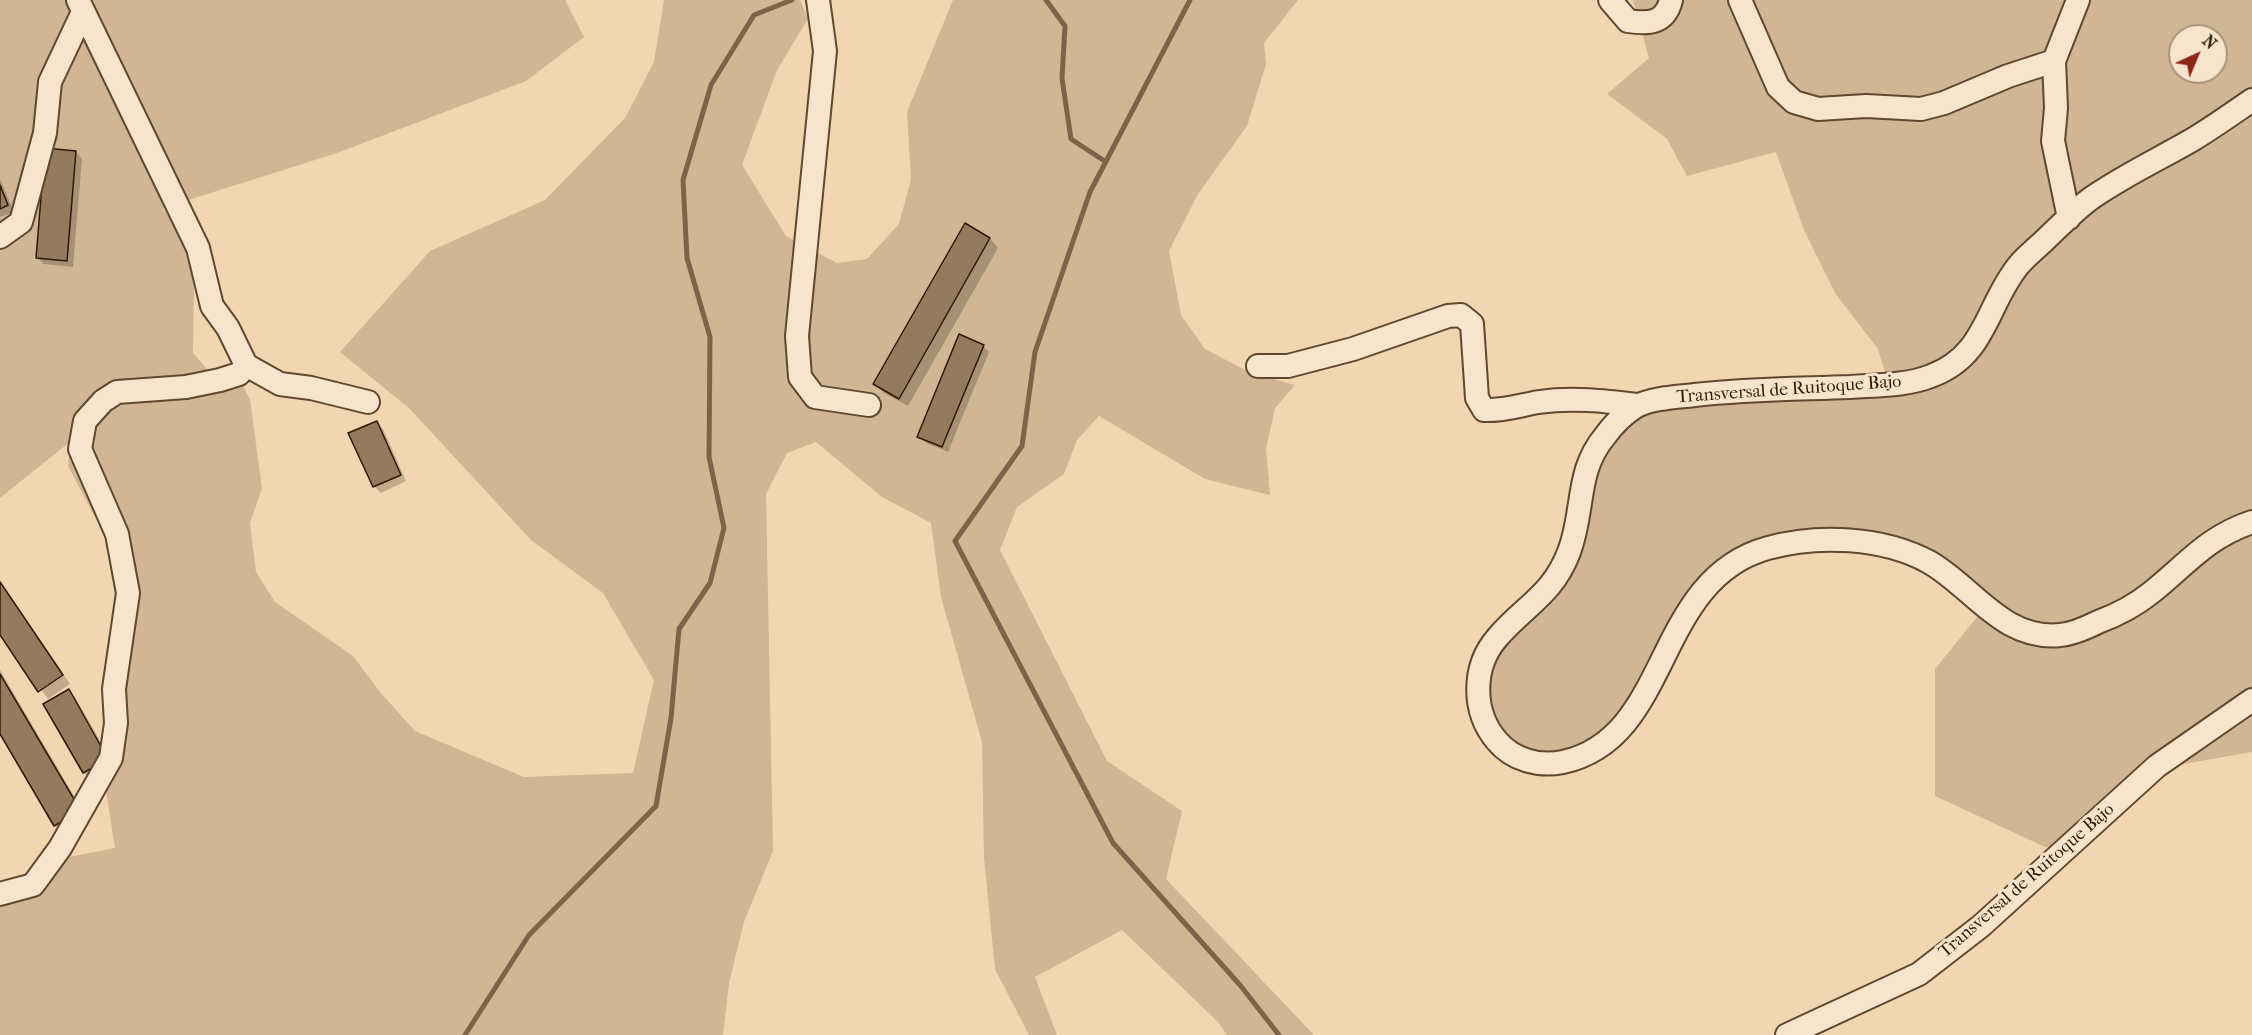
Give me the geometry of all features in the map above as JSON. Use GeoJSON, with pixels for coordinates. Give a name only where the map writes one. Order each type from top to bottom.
{"type":"FeatureCollection","features":[{"type":"Feature","properties":{"kind":"street"},"geometry":{"type":"LineString","coordinates":[[818,0],[825,51],[797,336],[800,377],[815,397],[869,405]]}},
{"type":"Feature","properties":{"kind":"street"},"geometry":{"type":"LineString","coordinates":[[1610,0],[1628,21],[1648,24],[1665,14],[1671,0]]}},
{"type":"Feature","properties":{"kind":"street"},"geometry":{"type":"LineString","coordinates":[[1740,0],[1778,87],[1794,102],[1818,109],[1866,106],[1921,109],[1944,103],[2008,76],[2054,61]]}},
{"type":"Feature","properties":{"kind":"street"},"geometry":{"type":"LineString","coordinates":[[2069,218],[2053,141],[2056,108],[2054,61],[2078,0]]}},
{"type":"Feature","properties":{"kind":"street"},"geometry":{"type":"LineString","coordinates":[[0,237],[21,222],[45,133],[50,82],[80,6]]}},
{"type":"Feature","properties":{"kind":"street"},"geometry":{"type":"LineString","coordinates":[[80,6],[198,248],[212,306],[228,328],[246,365],[280,384],[310,388],[368,402]]}},
{"type":"Feature","properties":{"kind":"street","name":"Transversal de Ruitoque Bajo"},"geometry":{"type":"LineString","coordinates":[[2252,100],[2194,138],[2088,200],[2019,265],[2000,294],[1988,323],[1972,349],[1953,366],[1928,378],[1886,385],[1706,394],[1638,405],[1614,424],[1589,459],[1583,477],[1575,534],[1554,583],[1498,637],[1486,654],[1481,668],[1479,699],[1488,728],[1500,746],[1520,758],[1539,764],[1560,763],[1584,755],[1621,728],[1644,698],[1665,649],[1687,610],[1714,578],[1740,556],[1774,546],[1813,541],[1854,541],[1887,546],[1928,562],[2016,630],[2042,637],[2068,635],[2114,616],[2150,594],[2198,550],[2252,522]]}},
{"type":"Feature","properties":{"kind":"street"},"geometry":{"type":"LineString","coordinates":[[1258,366],[1288,366],[1395,336],[1448,315],[1461,315],[1472,324],[1477,398],[1484,410],[1504,411],[1539,402],[1586,399],[1638,405]]}},
{"type":"Feature","properties":{"kind":"street"},"geometry":{"type":"LineString","coordinates":[[0,894],[33,885],[60,848],[111,758],[116,723],[114,689],[128,593],[117,534],[80,449],[85,421],[103,401],[117,392],[186,387],[220,380],[239,374],[246,365]]}},
{"type":"Feature","properties":{"kind":"street","name":"Transversal de Ruitoque Bajo"},"geometry":{"type":"LineString","coordinates":[[1786,1035],[1919,974],[1981,926],[2157,766],[2252,700]]}},
{"type":"Feature","properties":{"kind":"shaded area"},"geometry":{"type":"Polygon","coordinates":[[[0,0],[565,0],[584,37],[526,81],[337,153],[163,208],[187,244],[194,281],[193,353],[207,369],[243,385],[250,400],[262,488],[250,523],[256,572],[275,602],[353,656],[380,692],[415,731],[524,777],[633,773],[654,680],[603,593],[531,540],[410,409],[340,352],[430,251],[545,200],[625,118],[654,62],[664,0],[800,0],[808,19],[777,70],[742,165],[786,236],[837,263],[867,259],[899,224],[911,179],[907,112],[953,0],[1298,0],[1264,43],[1266,64],[1247,126],[1198,194],[1169,251],[1181,315],[1205,349],[1249,372],[1295,385],[1275,408],[1266,448],[1270,495],[1205,479],[1099,416],[1077,440],[1064,474],[1017,507],[1000,550],[1107,761],[1182,811],[1166,879],[1314,1035],[1227,1035],[1219,1023],[1122,930],[1035,977],[1057,1035],[1029,1035],[995,969],[984,858],[982,742],[941,597],[931,523],[882,497],[816,442],[787,453],[766,494],[773,851],[744,922],[729,983],[723,1035],[0,1035],[0,902],[43,862],[115,848],[106,790],[115,759],[123,626],[118,561],[68,466],[71,441],[0,498],[0,0]]]}},
{"type":"Feature","properties":{"kind":"shaded area"},"geometry":{"type":"Polygon","coordinates":[[[1633,0],[2252,0],[2252,752],[2161,768],[2072,848],[2045,847],[1935,796],[1935,669],[1986,606],[1891,547],[1778,547],[1718,580],[1625,730],[1543,766],[1492,730],[1485,670],[1540,605],[1593,461],[1643,407],[1889,386],[1878,349],[1835,293],[1804,230],[1776,152],[1687,176],[1667,139],[1607,94],[1649,58],[1633,0]]]}},
{"type":"Feature","properties":{"kind":"building"},"geometry":{"type":"Polygon","coordinates":[[[45,148],[76,151],[67,261],[36,258],[45,148]]]}},
{"type":"Feature","properties":{"kind":"building"},"geometry":{"type":"Polygon","coordinates":[[[0,185],[8,205],[0,209],[0,185]]]}},
{"type":"Feature","properties":{"kind":"building"},"geometry":{"type":"Polygon","coordinates":[[[965,223],[990,238],[899,399],[873,384],[965,223]]]}},
{"type":"Feature","properties":{"kind":"building"},"geometry":{"type":"Polygon","coordinates":[[[959,334],[984,345],[942,447],[917,437],[959,334]]]}},
{"type":"Feature","properties":{"kind":"building"},"geometry":{"type":"Polygon","coordinates":[[[377,421],[401,475],[373,487],[348,433],[377,421]]]}},
{"type":"Feature","properties":{"kind":"building"},"geometry":{"type":"Polygon","coordinates":[[[0,582],[63,675],[38,692],[0,635],[0,582]]]}},
{"type":"Feature","properties":{"kind":"building"},"geometry":{"type":"Polygon","coordinates":[[[0,674],[81,811],[54,826],[0,734],[0,674]]]}},
{"type":"Feature","properties":{"kind":"building"},"geometry":{"type":"Polygon","coordinates":[[[69,689],[108,759],[83,773],[43,704],[69,689]]]}},
{"type":"Feature","properties":{"kind":"waterway"},"geometry":{"type":"LineString","coordinates":[[465,1035],[529,935],[656,806],[671,718],[679,629],[710,583],[724,528],[709,457],[710,337],[687,258],[683,180],[711,85],[754,15],[792,0]]}},
{"type":"Feature","properties":{"kind":"waterway"},"geometry":{"type":"LineString","coordinates":[[1046,0],[1065,26],[1062,78],[1071,139],[1106,162]]}},
{"type":"Feature","properties":{"kind":"waterway"},"geometry":{"type":"LineString","coordinates":[[1190,0],[1090,192],[1035,352],[1022,446],[955,541],[1113,843],[1240,985],[1279,1035]]}}]}
